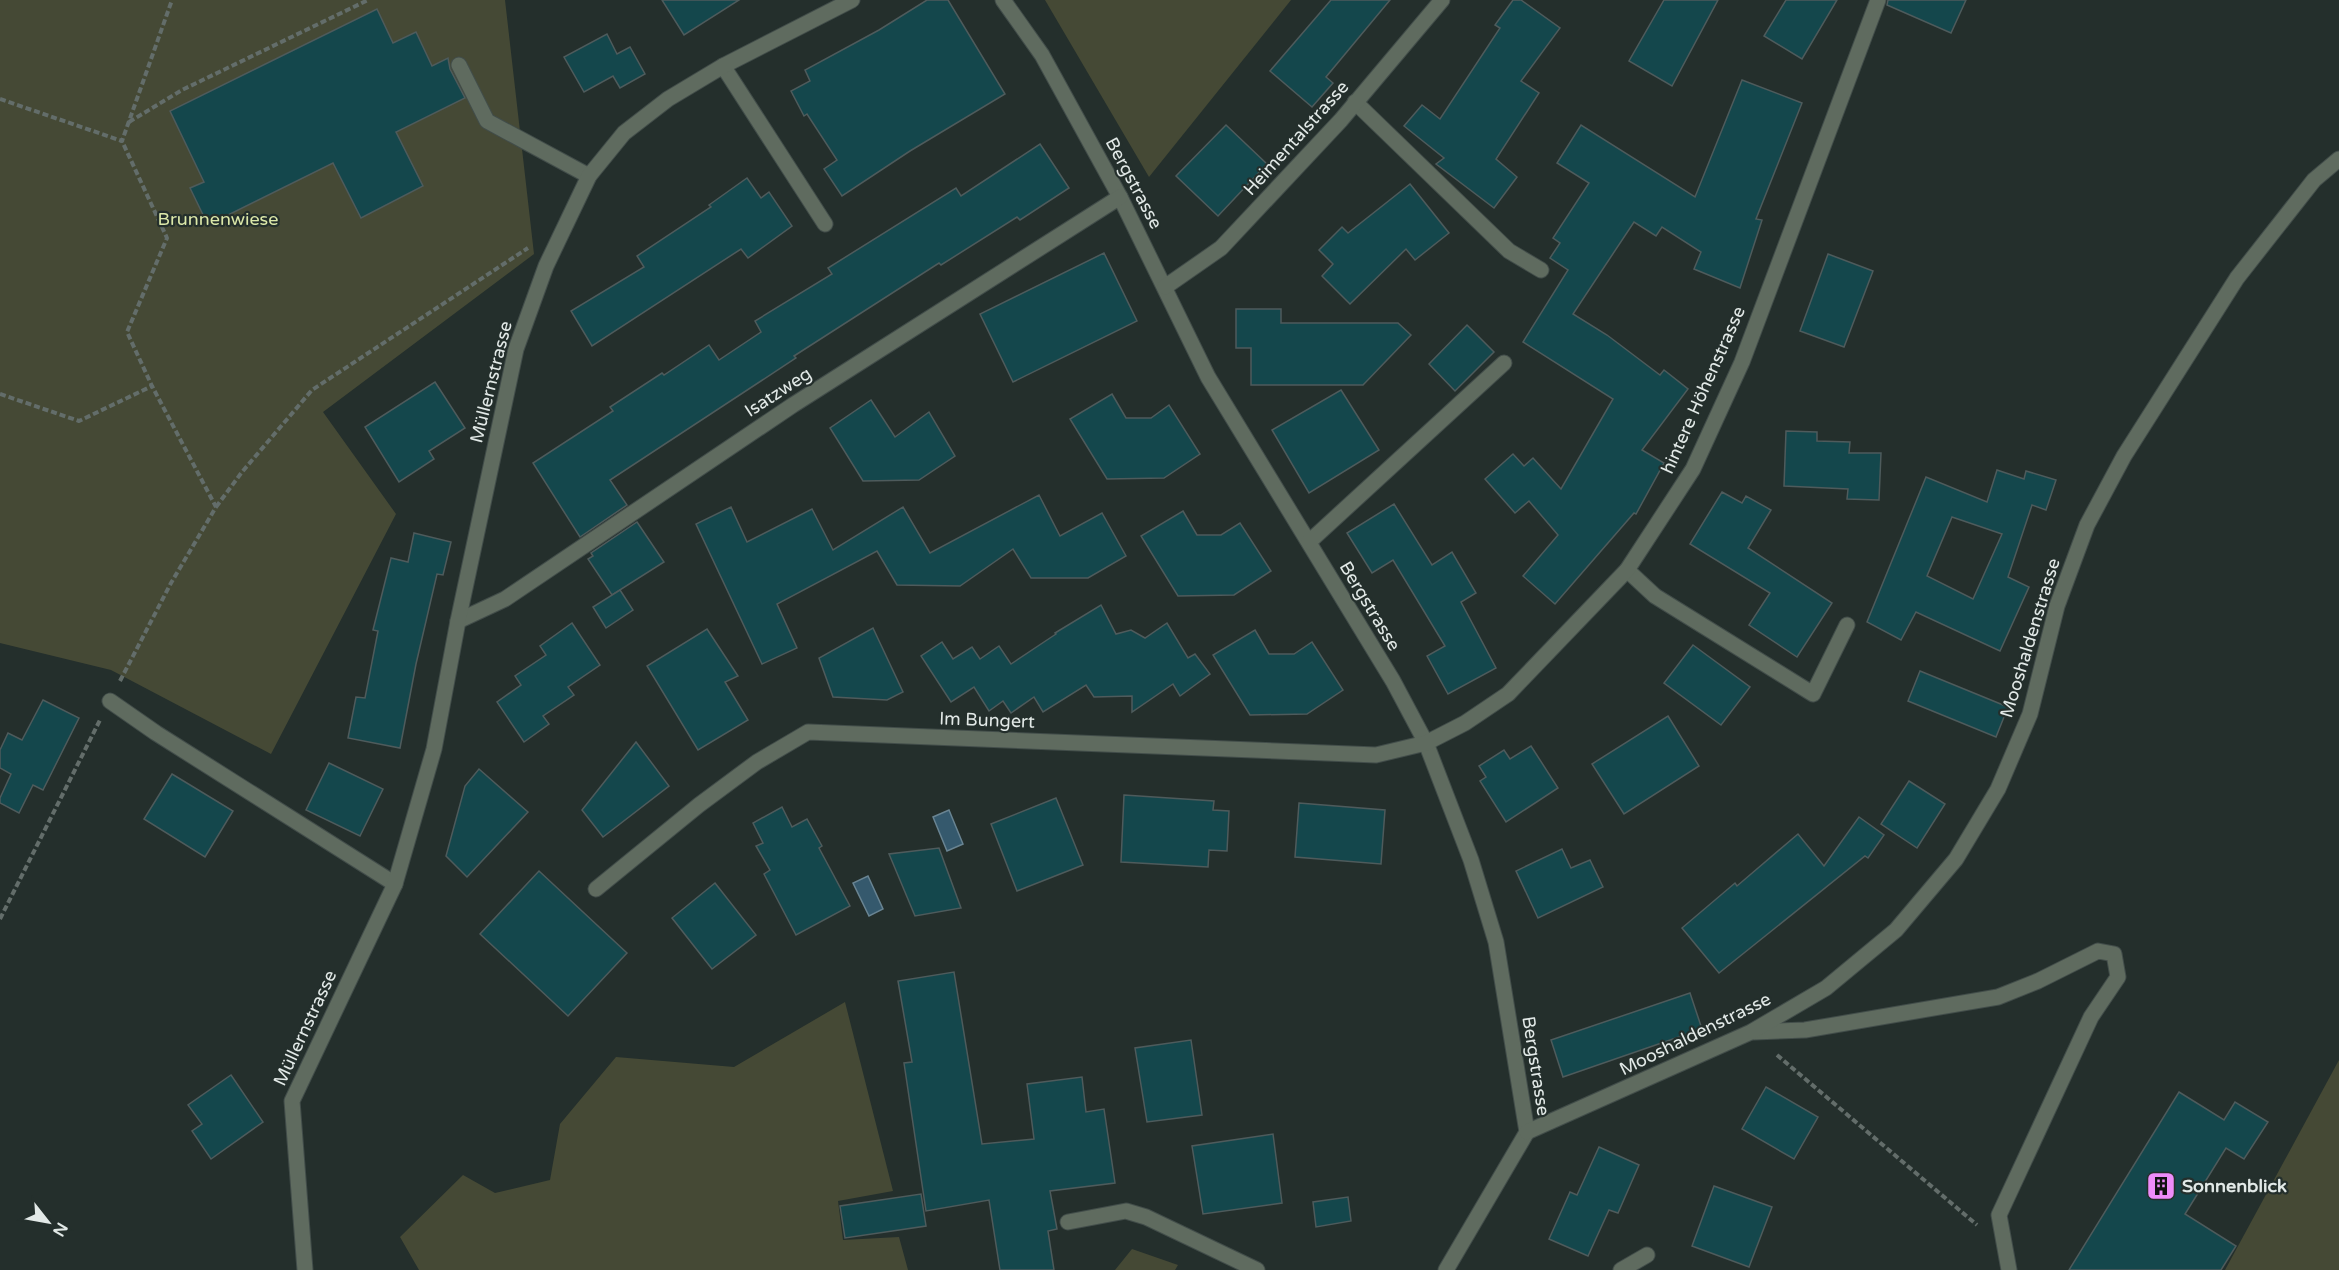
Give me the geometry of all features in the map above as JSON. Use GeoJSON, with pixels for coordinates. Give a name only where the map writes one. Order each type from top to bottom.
{"type":"FeatureCollection","features":[{"type":"Feature","properties":{"kind":"street","name":"Müllernstrasse"},"geometry":{"type":"LineString","coordinates":[[304,1270],[292,1101],[395,884],[434,749],[458,621],[516,349],[546,266],[589,176],[624,134],[668,99],[723,66],[852,0]]}},
{"type":"Feature","properties":{"kind":"street","name":"Bergstrasse"},"geometry":{"type":"LineString","coordinates":[[1003,0],[1042,55],[1120,197],[1208,377],[1393,681],[1426,743],[1471,860],[1496,942],[1527,1132],[1446,1270]]}},
{"type":"Feature","properties":{"kind":"street","name":"Heimentalstrasse"},"geometry":{"type":"LineString","coordinates":[[1165,287],[1221,248],[1355,102],[1442,0]]}},
{"type":"Feature","properties":{"kind":"street","name":"hintere Höhenstrasse"},"geometry":{"type":"LineString","coordinates":[[1426,743],[1466,723],[1508,694],[1627,570],[1693,470],[1742,362],[1878,0]]}},
{"type":"Feature","properties":{"kind":"street"},"geometry":{"type":"LineString","coordinates":[[459,65],[487,121],[589,176]]}},
{"type":"Feature","properties":{"kind":"street"},"geometry":{"type":"LineString","coordinates":[[723,66],[825,224]]}},
{"type":"Feature","properties":{"kind":"street"},"geometry":{"type":"LineString","coordinates":[[1355,102],[1509,251],[1541,270]]}},
{"type":"Feature","properties":{"kind":"street","name":"Mooshaldenstrasse"},"geometry":{"type":"LineString","coordinates":[[1527,1132],[1751,1032],[1826,988],[1896,930],[1956,859],[1998,789],[2030,714],[2056,606],[2087,525],[2124,456],[2237,278],[2314,180],[2339,159]]}},
{"type":"Feature","properties":{"kind":"street","name":"Isatzweg"},"geometry":{"type":"LineString","coordinates":[[458,621],[505,598],[792,405],[1120,197]]}},
{"type":"Feature","properties":{"kind":"street"},"geometry":{"type":"LineString","coordinates":[[1308,542],[1504,363]]}},
{"type":"Feature","properties":{"kind":"street"},"geometry":{"type":"LineString","coordinates":[[1627,570],[1655,596],[1813,694],[1847,625]]}},
{"type":"Feature","properties":{"kind":"street"},"geometry":{"type":"LineString","coordinates":[[110,701],[156,733],[395,884]]}},
{"type":"Feature","properties":{"kind":"street","name":"Im Bungert"},"geometry":{"type":"LineString","coordinates":[[596,889],[699,805],[757,762],[808,732],[1376,755],[1426,743]]}},
{"type":"Feature","properties":{"kind":"street"},"geometry":{"type":"LineString","coordinates":[[1751,1032],[1805,1030],[1998,997],[2038,981],[2098,951],[2114,954],[2118,977],[2091,1017],[1999,1215],[2009,1270]]}},
{"type":"Feature","properties":{"kind":"street"},"geometry":{"type":"LineString","coordinates":[[1068,1222],[1126,1211],[1146,1217],[1257,1270]]}},
{"type":"Feature","properties":{"kind":"street"},"geometry":{"type":"LineString","coordinates":[[1621,1270],[1647,1255]]}},
{"type":"Feature","properties":{"kind":"path"},"geometry":{"type":"LineString","coordinates":[[171,0],[122,141],[167,238],[127,332],[152,386],[216,507]]}},
{"type":"Feature","properties":{"kind":"path"},"geometry":{"type":"LineString","coordinates":[[129,122],[182,90],[368,0]]}},
{"type":"Feature","properties":{"kind":"path"},"geometry":{"type":"LineString","coordinates":[[0,99],[122,141]]}},
{"type":"Feature","properties":{"kind":"path"},"geometry":{"type":"LineString","coordinates":[[0,919],[171,583],[216,507],[242,472],[312,390],[530,247]]}},
{"type":"Feature","properties":{"kind":"path"},"geometry":{"type":"LineString","coordinates":[[0,394],[79,421],[152,386]]}},
{"type":"Feature","properties":{"kind":"path"},"geometry":{"type":"LineString","coordinates":[[1751,1032],[1975,1224],[2001,1231]]}},
{"type":"Feature","properties":{"kind":"green space","name":"Brunnenwiese"},"geometry":{"type":"Polygon","coordinates":[[[0,0],[505,0],[534,254],[323,412],[396,514],[271,754],[111,670],[0,643],[0,0]]]}},
{"type":"Feature","properties":{"kind":"green space"},"geometry":{"type":"Polygon","coordinates":[[[1045,0],[1291,0],[1149,177],[1045,0]]]}},
{"type":"Feature","properties":{"kind":"green space"},"geometry":{"type":"Polygon","coordinates":[[[845,1002],[893,1191],[838,1201],[843,1240],[899,1237],[908,1270],[419,1270],[400,1237],[463,1175],[495,1193],[550,1180],[560,1124],[616,1057],[734,1067],[845,1002]]]}},
{"type":"Feature","properties":{"kind":"green space"},"geometry":{"type":"Polygon","coordinates":[[[2339,1060],[2339,1270],[2225,1270],[2339,1060]]]}},
{"type":"Feature","properties":{"kind":"green space"},"geometry":{"type":"Polygon","coordinates":[[[1132,1249],[1178,1265],[1175,1270],[1115,1270],[1132,1249]]]}},
{"type":"Feature","properties":{"kind":"water"},"geometry":{"type":"Polygon","coordinates":[[[949,810],[963,844],[947,851],[933,817],[949,810]]]}},
{"type":"Feature","properties":{"kind":"water"},"geometry":{"type":"Polygon","coordinates":[[[868,876],[883,909],[869,916],[853,883],[868,876]]]}},
{"type":"Feature","properties":{"kind":"building"},"geometry":{"type":"Polygon","coordinates":[[[662,0],[739,0],[684,35],[662,0]]]}},
{"type":"Feature","properties":{"kind":"building"},"geometry":{"type":"Polygon","coordinates":[[[927,0],[948,0],[1005,94],[910,151],[842,196],[824,169],[837,160],[807,114],[804,116],[791,91],[810,81],[805,70],[879,30],[927,0]]]}},
{"type":"Feature","properties":{"kind":"building"},"geometry":{"type":"Polygon","coordinates":[[[1331,0],[1390,0],[1326,77],[1333,83],[1312,107],[1270,71],[1331,0]]]}},
{"type":"Feature","properties":{"kind":"building"},"geometry":{"type":"Polygon","coordinates":[[[1513,0],[1521,0],[1560,28],[1521,81],[1539,93],[1496,159],[1517,177],[1494,208],[1436,164],[1444,158],[1404,126],[1422,105],[1440,119],[1500,28],[1495,25],[1513,0]]]}},
{"type":"Feature","properties":{"kind":"building"},"geometry":{"type":"Polygon","coordinates":[[[1664,0],[1718,0],[1672,86],[1629,61],[1664,0]]]}},
{"type":"Feature","properties":{"kind":"building"},"geometry":{"type":"Polygon","coordinates":[[[1786,0],[1837,0],[1802,59],[1764,36],[1786,0]]]}},
{"type":"Feature","properties":{"kind":"building"},"geometry":{"type":"Polygon","coordinates":[[[1888,0],[1966,0],[1951,33],[1887,5],[1888,0]]]}},
{"type":"Feature","properties":{"kind":"building","name":"Brunnenwiese"},"geometry":{"type":"Polygon","coordinates":[[[377,9],[393,43],[416,32],[432,66],[448,58],[450,69],[465,98],[396,132],[423,186],[361,218],[333,163],[208,225],[190,188],[204,182],[170,111],[377,9]]]}},
{"type":"Feature","properties":{"kind":"building"},"geometry":{"type":"Polygon","coordinates":[[[607,34],[617,54],[630,47],[645,74],[620,88],[613,76],[584,92],[564,57],[607,34]]]}},
{"type":"Feature","properties":{"kind":"building"},"geometry":{"type":"Polygon","coordinates":[[[1742,80],[1802,103],[1756,219],[1762,220],[1740,288],[1694,269],[1701,252],[1662,227],[1656,236],[1634,222],[1573,314],[1607,335],[1660,375],[1664,370],[1688,389],[1642,450],[1664,463],[1636,514],[1634,513],[1555,604],[1523,576],[1558,535],[1529,501],[1515,513],[1485,479],[1513,454],[1524,466],[1533,458],[1561,489],[1613,399],[1523,342],[1568,270],[1550,258],[1560,243],[1553,238],[1589,183],[1557,163],[1581,125],[1695,197],[1742,80]]]}},
{"type":"Feature","properties":{"kind":"building"},"geometry":{"type":"Polygon","coordinates":[[[1226,125],[1267,164],[1218,216],[1176,176],[1226,125]]]}},
{"type":"Feature","properties":{"kind":"building"},"geometry":{"type":"Polygon","coordinates":[[[1040,144],[1069,188],[1020,220],[1017,217],[941,265],[939,263],[794,356],[796,358],[610,480],[627,505],[580,537],[533,463],[613,411],[610,407],[709,345],[719,360],[761,332],[755,321],[832,274],[828,268],[956,188],[961,196],[1040,144]]]}},
{"type":"Feature","properties":{"kind":"building"},"geometry":{"type":"Polygon","coordinates":[[[747,178],[761,198],[769,192],[792,226],[748,258],[741,249],[592,346],[571,311],[644,267],[637,256],[711,207],[709,205],[747,178]]]}},
{"type":"Feature","properties":{"kind":"building"},"geometry":{"type":"Polygon","coordinates":[[[1410,184],[1449,233],[1415,260],[1406,249],[1350,304],[1322,276],[1333,264],[1319,250],[1342,227],[1348,233],[1410,184]]]}},
{"type":"Feature","properties":{"kind":"building"},"geometry":{"type":"Polygon","coordinates":[[[1104,253],[1137,321],[1013,382],[980,314],[1104,253]]]}},
{"type":"Feature","properties":{"kind":"building"},"geometry":{"type":"Polygon","coordinates":[[[1828,254],[1873,271],[1844,347],[1800,331],[1828,254]]]}},
{"type":"Feature","properties":{"kind":"building"},"geometry":{"type":"Polygon","coordinates":[[[1236,309],[1281,309],[1281,323],[1398,323],[1411,335],[1363,385],[1251,385],[1251,348],[1236,348],[1236,309]]]}},
{"type":"Feature","properties":{"kind":"building"},"geometry":{"type":"Polygon","coordinates":[[[1467,325],[1494,352],[1455,391],[1429,364],[1467,325]]]}},
{"type":"Feature","properties":{"kind":"building"},"geometry":{"type":"Polygon","coordinates":[[[435,382],[465,428],[429,451],[434,459],[399,482],[365,427],[435,382]]]}},
{"type":"Feature","properties":{"kind":"building"},"geometry":{"type":"Polygon","coordinates":[[[1341,390],[1379,450],[1309,493],[1272,430],[1341,390]]]}},
{"type":"Feature","properties":{"kind":"building"},"geometry":{"type":"Polygon","coordinates":[[[1112,394],[1126,418],[1151,418],[1169,405],[1200,454],[1164,478],[1107,479],[1070,419],[1112,394]]]}},
{"type":"Feature","properties":{"kind":"building"},"geometry":{"type":"Polygon","coordinates":[[[871,400],[895,437],[929,412],[955,456],[919,480],[863,481],[830,428],[871,400]]]}},
{"type":"Feature","properties":{"kind":"building"},"geometry":{"type":"Polygon","coordinates":[[[1786,431],[1817,432],[1817,441],[1850,442],[1849,453],[1881,453],[1879,500],[1847,499],[1848,489],[1784,486],[1786,431]]]}},
{"type":"Feature","properties":{"kind":"building"},"geometry":{"type":"Polygon","coordinates":[[[1997,470],[2024,479],[2026,471],[2056,480],[2046,510],[2032,505],[2008,577],[2029,587],[2000,651],[1916,612],[1901,640],[1867,622],[1926,477],[1987,502],[1997,470]],[[1952,517],[1927,576],[1973,599],[2002,534],[1952,517]]]}},
{"type":"Feature","properties":{"kind":"building"},"geometry":{"type":"Polygon","coordinates":[[[1722,492],[1742,503],[1746,496],[1771,510],[1748,548],[1832,603],[1797,657],[1749,625],[1770,593],[1690,544],[1722,492]]]}},
{"type":"Feature","properties":{"kind":"building"},"geometry":{"type":"Polygon","coordinates":[[[1039,495],[1060,536],[1102,513],[1126,556],[1088,578],[1031,578],[1013,549],[960,586],[897,585],[877,551],[777,604],[797,648],[762,664],[696,524],[731,507],[747,542],[812,509],[833,550],[903,507],[930,553],[1039,495]]]}},
{"type":"Feature","properties":{"kind":"building"},"geometry":{"type":"Polygon","coordinates":[[[1394,504],[1432,565],[1452,552],[1476,593],[1461,602],[1496,668],[1448,694],[1427,656],[1445,646],[1393,560],[1372,573],[1347,533],[1394,504]]]}},
{"type":"Feature","properties":{"kind":"building"},"geometry":{"type":"Polygon","coordinates":[[[1183,511],[1197,535],[1221,535],[1240,523],[1271,571],[1234,595],[1178,596],[1141,536],[1183,511]]]}},
{"type":"Feature","properties":{"kind":"building"},"geometry":{"type":"Polygon","coordinates":[[[637,522],[664,562],[612,595],[588,559],[593,556],[591,553],[637,522]]]}},
{"type":"Feature","properties":{"kind":"building"},"geometry":{"type":"Polygon","coordinates":[[[414,533],[451,542],[443,575],[437,574],[416,664],[400,748],[348,738],[356,697],[365,698],[378,631],[373,630],[391,558],[408,562],[414,533]]]}},
{"type":"Feature","properties":{"kind":"building"},"geometry":{"type":"Polygon","coordinates":[[[620,590],[633,610],[606,628],[593,607],[620,590]]]}},
{"type":"Feature","properties":{"kind":"building"},"geometry":{"type":"Polygon","coordinates":[[[1101,605],[1116,634],[1131,630],[1145,638],[1167,623],[1188,658],[1195,654],[1210,674],[1180,696],[1173,684],[1132,712],[1132,696],[1094,697],[1086,685],[1043,712],[1034,697],[1011,713],[1003,701],[989,711],[974,687],[951,702],[921,656],[942,642],[953,659],[972,647],[980,659],[999,646],[1011,664],[1055,633],[1101,605]]]}},
{"type":"Feature","properties":{"kind":"building"},"geometry":{"type":"Polygon","coordinates":[[[572,623],[600,665],[568,687],[574,695],[543,716],[549,724],[524,742],[497,702],[521,685],[515,676],[546,655],[540,646],[572,623]]]}},
{"type":"Feature","properties":{"kind":"building"},"geometry":{"type":"Polygon","coordinates":[[[873,628],[903,692],[887,700],[833,697],[819,658],[873,628]]]}},
{"type":"Feature","properties":{"kind":"building"},"geometry":{"type":"Polygon","coordinates":[[[707,629],[738,676],[725,682],[748,720],[698,750],[647,666],[707,629]]]}},
{"type":"Feature","properties":{"kind":"building"},"geometry":{"type":"Polygon","coordinates":[[[1255,630],[1269,654],[1294,654],[1312,642],[1343,690],[1307,714],[1250,715],[1213,655],[1255,630]]]}},
{"type":"Feature","properties":{"kind":"building"},"geometry":{"type":"Polygon","coordinates":[[[1693,645],[1750,687],[1721,725],[1664,683],[1693,645]]]}},
{"type":"Feature","properties":{"kind":"building"},"geometry":{"type":"Polygon","coordinates":[[[1920,671],[2008,707],[1996,737],[1908,701],[1920,671]]]}},
{"type":"Feature","properties":{"kind":"building"},"geometry":{"type":"Polygon","coordinates":[[[43,700],[79,718],[43,790],[33,785],[19,813],[0,803],[11,774],[0,768],[0,750],[8,733],[22,740],[43,700]]]}},
{"type":"Feature","properties":{"kind":"building"},"geometry":{"type":"Polygon","coordinates":[[[1668,716],[1699,766],[1624,814],[1592,764],[1668,716]]]}},
{"type":"Feature","properties":{"kind":"building"},"geometry":{"type":"Polygon","coordinates":[[[636,742],[669,786],[603,837],[582,810],[636,742]]]}},
{"type":"Feature","properties":{"kind":"building"},"geometry":{"type":"Polygon","coordinates":[[[1531,746],[1558,788],[1506,822],[1480,781],[1486,777],[1479,766],[1504,750],[1510,759],[1531,746]]]}},
{"type":"Feature","properties":{"kind":"building"},"geometry":{"type":"Polygon","coordinates":[[[329,763],[383,789],[360,836],[306,810],[329,763]]]}},
{"type":"Feature","properties":{"kind":"building"},"geometry":{"type":"Polygon","coordinates":[[[479,769],[528,812],[467,877],[446,856],[465,786],[479,769]]]}},
{"type":"Feature","properties":{"kind":"building"},"geometry":{"type":"Polygon","coordinates":[[[172,774],[233,811],[205,857],[144,819],[172,774]]]}},
{"type":"Feature","properties":{"kind":"building"},"geometry":{"type":"Polygon","coordinates":[[[1909,781],[1945,804],[1917,848],[1881,824],[1909,781]]]}},
{"type":"Feature","properties":{"kind":"building"},"geometry":{"type":"Polygon","coordinates":[[[1124,795],[1214,801],[1213,810],[1229,811],[1227,851],[1209,850],[1208,867],[1121,862],[1124,795]]]}},
{"type":"Feature","properties":{"kind":"building"},"geometry":{"type":"Polygon","coordinates":[[[1056,798],[1083,865],[1017,891],[991,824],[1056,798]]]}},
{"type":"Feature","properties":{"kind":"building"},"geometry":{"type":"Polygon","coordinates":[[[1299,803],[1385,810],[1381,864],[1295,857],[1299,803]]]}},
{"type":"Feature","properties":{"kind":"building"},"geometry":{"type":"Polygon","coordinates":[[[782,807],[792,827],[807,819],[822,846],[819,848],[850,906],[796,935],[764,874],[770,870],[756,846],[763,843],[753,823],[782,807]]]}},
{"type":"Feature","properties":{"kind":"building"},"geometry":{"type":"Polygon","coordinates":[[[1859,817],[1884,835],[1868,858],[1865,856],[1719,973],[1682,928],[1735,883],[1737,886],[1798,834],[1824,866],[1859,817]]]}},
{"type":"Feature","properties":{"kind":"building"},"geometry":{"type":"Polygon","coordinates":[[[939,848],[961,908],[915,916],[889,854],[939,848]]]}},
{"type":"Feature","properties":{"kind":"building"},"geometry":{"type":"Polygon","coordinates":[[[1562,849],[1571,868],[1590,860],[1603,887],[1538,918],[1516,871],[1562,849]]]}},
{"type":"Feature","properties":{"kind":"building"},"geometry":{"type":"Polygon","coordinates":[[[539,871],[627,953],[568,1016],[480,934],[539,871]]]}},
{"type":"Feature","properties":{"kind":"building"},"geometry":{"type":"Polygon","coordinates":[[[715,883],[756,935],[712,969],[672,918],[715,883]]]}},
{"type":"Feature","properties":{"kind":"building"},"geometry":{"type":"Polygon","coordinates":[[[954,972],[982,1144],[1034,1139],[1027,1084],[1082,1077],[1086,1112],[1104,1109],[1115,1183],[1050,1191],[1057,1229],[1048,1231],[1054,1270],[1000,1270],[989,1200],[926,1211],[904,1063],[912,1062],[898,981],[954,972]]]}},
{"type":"Feature","properties":{"kind":"building"},"geometry":{"type":"Polygon","coordinates":[[[1690,993],[1702,1029],[1563,1077],[1551,1040],[1690,993]]]}},
{"type":"Feature","properties":{"kind":"building"},"geometry":{"type":"Polygon","coordinates":[[[1191,1040],[1202,1115],[1147,1122],[1135,1048],[1191,1040]]]}},
{"type":"Feature","properties":{"kind":"building"},"geometry":{"type":"Polygon","coordinates":[[[231,1075],[263,1122],[211,1159],[192,1131],[202,1124],[188,1105],[231,1075]]]}},
{"type":"Feature","properties":{"kind":"building"},"geometry":{"type":"Polygon","coordinates":[[[1766,1087],[1818,1117],[1794,1159],[1742,1129],[1766,1087]]]}},
{"type":"Feature","properties":{"kind":"building","name":"Sonnenblick"},"geometry":{"type":"Polygon","coordinates":[[[2179,1092],[2224,1120],[2235,1102],[2268,1122],[2244,1159],[2226,1148],[2185,1214],[2236,1246],[2221,1270],[2069,1270],[2179,1092]]]}},
{"type":"Feature","properties":{"kind":"building"},"geometry":{"type":"Polygon","coordinates":[[[1273,1134],[1282,1203],[1203,1214],[1192,1146],[1273,1134]]]}},
{"type":"Feature","properties":{"kind":"building"},"geometry":{"type":"Polygon","coordinates":[[[1599,1147],[1639,1165],[1618,1213],[1609,1210],[1588,1256],[1549,1239],[1570,1192],[1577,1195],[1599,1147]]]}},
{"type":"Feature","properties":{"kind":"building"},"geometry":{"type":"Polygon","coordinates":[[[1714,1186],[1772,1207],[1749,1267],[1692,1246],[1714,1186]]]}},
{"type":"Feature","properties":{"kind":"building"},"geometry":{"type":"Polygon","coordinates":[[[921,1194],[926,1226],[845,1238],[840,1206],[921,1194]]]}},
{"type":"Feature","properties":{"kind":"building"},"geometry":{"type":"Polygon","coordinates":[[[1348,1197],[1351,1221],[1316,1227],[1313,1202],[1348,1197]]]}},
{"type":"Feature","properties":{"kind":"place","name":"Sonnenblick"},"geometry":{"type":"Point","coordinates":[2161,1186]}}]}
